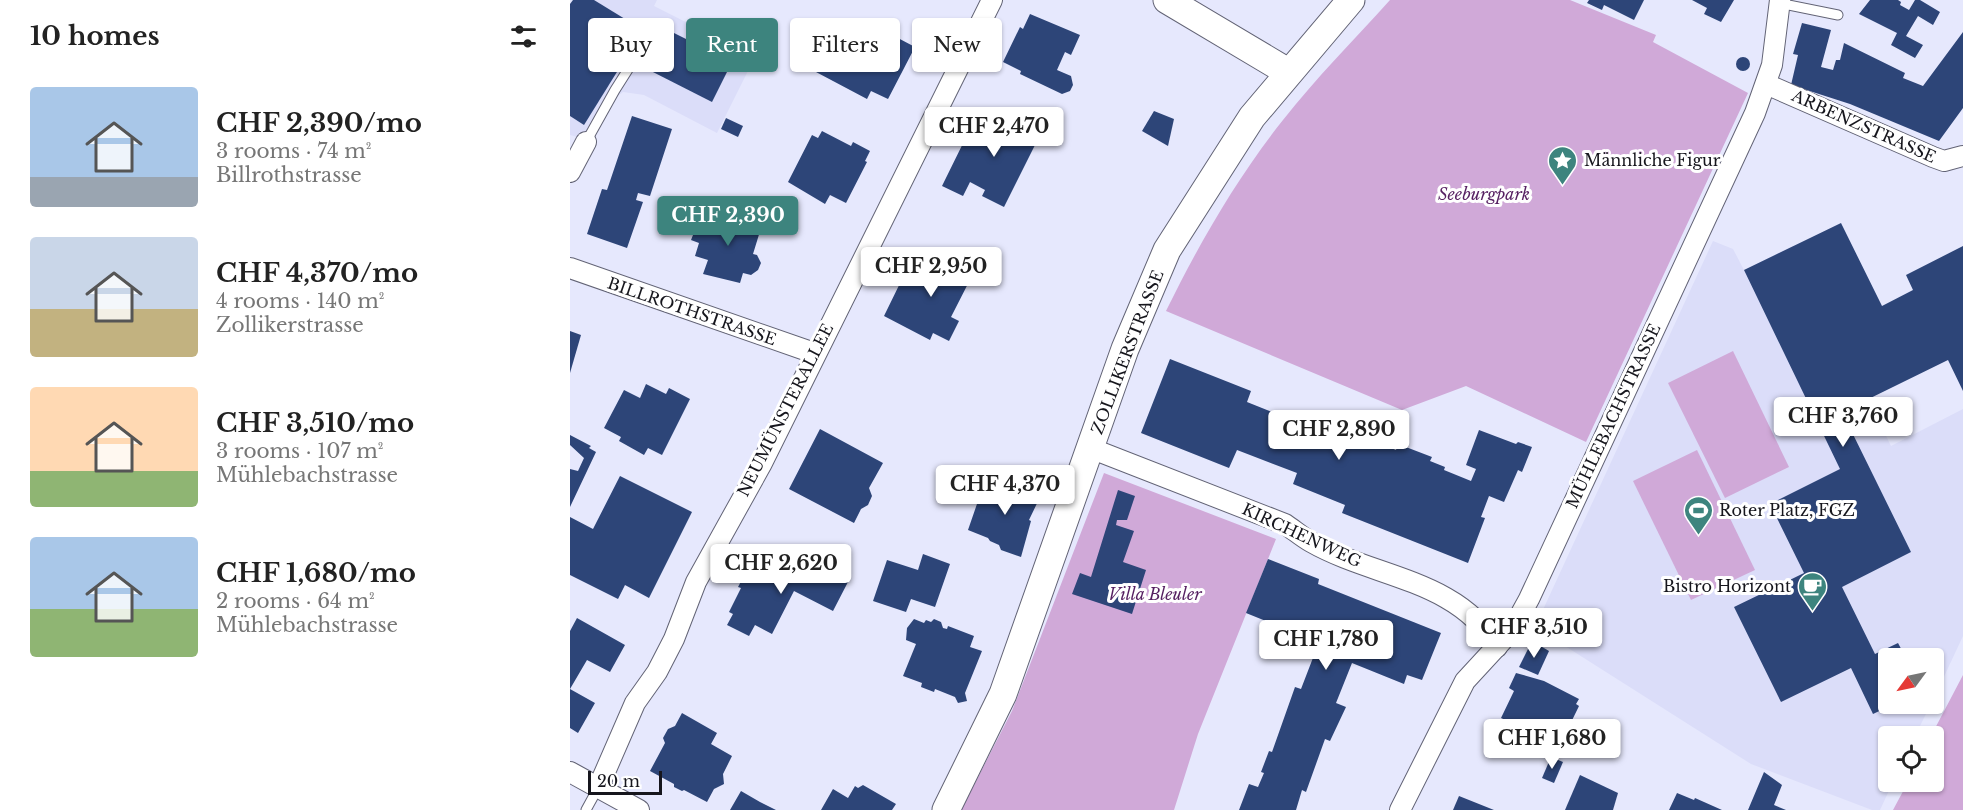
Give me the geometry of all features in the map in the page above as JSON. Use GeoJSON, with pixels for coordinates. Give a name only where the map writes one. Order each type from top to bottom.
{"type":"FeatureCollection","features":[{"type":"Feature","properties":{"kind":"street","name":"NEUMÜNSTERALLEE"},"geometry":{"type":"LineString","coordinates":[[598,788],[635,703],[657,672],[674,639],[696,582],[715,543],[760,465],[992,0]]}},
{"type":"Feature","properties":{"kind":"street"},"geometry":{"type":"LineString","coordinates":[[1167,0],[1288,72]]}},
{"type":"Feature","properties":{"kind":"street","name":"ZOLLIKERSTRASSE"},"geometry":{"type":"LineString","coordinates":[[946,810],[1003,694],[1125,349],[1167,250],[1252,117],[1351,0]]}},
{"type":"Feature","properties":{"kind":"street","name":"MÜHLEBACHSTRASSE"},"geometry":{"type":"LineString","coordinates":[[1400,810],[1465,681],[1512,630],[1529,599],[1766,84],[1772,65],[1779,2]]}},
{"type":"Feature","properties":{"kind":"street","name":"ARBENZSTRASSE"},"geometry":{"type":"LineString","coordinates":[[1766,84],[1933,157],[1944,161],[1963,156]]}},
{"type":"Feature","properties":{"kind":"street"},"geometry":{"type":"LineString","coordinates":[[570,172],[586,142]]}},
{"type":"Feature","properties":{"kind":"street","name":"BILLROTHSTRASSE"},"geometry":{"type":"LineString","coordinates":[[570,268],[814,353]]}},
{"type":"Feature","properties":{"kind":"street","name":"KIRCHENWEG"},"geometry":{"type":"LineString","coordinates":[[1090,448],[1285,524],[1312,543],[1443,595],[1480,623],[1497,647]]}},
{"type":"Feature","properties":{"kind":"street"},"geometry":{"type":"LineString","coordinates":[[570,772],[639,810]]}},
{"type":"Feature","properties":{"kind":"lane"},"geometry":{"type":"LineString","coordinates":[[1779,2],[1838,15]]}},
{"type":"Feature","properties":{"kind":"lane"},"geometry":{"type":"LineString","coordinates":[[586,142],[626,72]]}},
{"type":"Feature","properties":{"kind":"lane"},"geometry":{"type":"LineString","coordinates":[[586,810],[598,788]]}},
{"type":"Feature","properties":{"kind":"shaded area"},"geometry":{"type":"Polygon","coordinates":[[[578,0],[657,0],[654,6],[686,22],[686,72],[748,72],[717,133],[644,95],[623,92],[616,97],[592,141],[570,135],[570,13],[578,0]]]}},
{"type":"Feature","properties":{"kind":"shaded area"},"geometry":{"type":"Polygon","coordinates":[[[1713,241],[1733,249],[1744,270],[1793,246],[1891,446],[1963,409],[1963,636],[1944,677],[1944,648],[1878,648],[1878,714],[1926,714],[1920,726],[1878,726],[1878,792],[1888,792],[1880,810],[1872,810],[1751,764],[1535,627],[1713,241]]]}},
{"type":"Feature","properties":{"kind":"green space","name":"Seeburgpark"},"geometry":{"type":"Polygon","coordinates":[[[1390,0],[1570,0],[1656,35],[1653,42],[1748,93],[1586,442],[1466,386],[1402,410],[1166,311],[1219,213],[1266,142],[1309,89],[1390,0]]]}},
{"type":"Feature","properties":{"kind":"green space"},"geometry":{"type":"Polygon","coordinates":[[[1733,351],[1789,467],[1725,498],[1668,383],[1733,351]]]}},
{"type":"Feature","properties":{"kind":"green space","name":"Roter Platz, FGZ"},"geometry":{"type":"Polygon","coordinates":[[[1697,450],[1755,570],[1691,600],[1633,481],[1697,450]]]}},
{"type":"Feature","properties":{"kind":"green space","name":"Villa Bleuler"},"geometry":{"type":"Polygon","coordinates":[[[1104,473],[1276,539],[1198,734],[1174,810],[961,810],[1012,711],[1104,473]]]}},
{"type":"Feature","properties":{"kind":"green space"},"geometry":{"type":"Polygon","coordinates":[[[1963,675],[1963,810],[1893,810],[1903,792],[1944,792],[1944,726],[1936,726],[1963,675]]]}},
{"type":"Feature","properties":{"kind":"building"},"geometry":{"type":"Polygon","coordinates":[[[573,0],[594,0],[623,18],[588,18],[588,72],[617,72],[584,125],[570,116],[570,4],[573,0]]]}},
{"type":"Feature","properties":{"kind":"building"},"geometry":{"type":"Polygon","coordinates":[[[1589,0],[1644,0],[1634,20],[1604,5],[1602,10],[1587,3],[1589,0]]]}},
{"type":"Feature","properties":{"kind":"building"},"geometry":{"type":"Polygon","coordinates":[[[1692,0],[1734,0],[1721,22],[1704,14],[1707,8],[1692,0]]]}},
{"type":"Feature","properties":{"kind":"building"},"geometry":{"type":"Polygon","coordinates":[[[1870,0],[1898,0],[1901,2],[1900,5],[1909,10],[1915,0],[1920,0],[1940,12],[1933,25],[1918,16],[1906,36],[1923,45],[1915,58],[1891,45],[1897,33],[1859,14],[1870,0]]]}},
{"type":"Feature","properties":{"kind":"building"},"geometry":{"type":"Polygon","coordinates":[[[1030,14],[1080,35],[1071,55],[1065,52],[1057,70],[1071,76],[1073,85],[1070,91],[1062,94],[1020,74],[1021,71],[1003,62],[1020,27],[1023,29],[1030,14]]]}},
{"type":"Feature","properties":{"kind":"building"},"geometry":{"type":"Polygon","coordinates":[[[1802,23],[1831,30],[1821,67],[1833,70],[1836,60],[1840,60],[1844,43],[1905,73],[1903,78],[1923,86],[1963,32],[1963,108],[1939,141],[1850,104],[1791,85],[1798,55],[1793,54],[1802,23]]]}},
{"type":"Feature","properties":{"kind":"building"},"geometry":{"type":"Polygon","coordinates":[[[674,33],[686,39],[686,72],[727,72],[712,102],[653,72],[674,72],[674,33]]]}},
{"type":"Feature","properties":{"kind":"building"},"geometry":{"type":"Polygon","coordinates":[[[900,39],[912,45],[912,53],[888,99],[871,91],[867,99],[816,72],[900,72],[900,39]]]}},
{"type":"Feature","properties":{"kind":"building"},"geometry":{"type":"Polygon","coordinates":[[[1743,57],[1748,59],[1750,64],[1748,69],[1743,71],[1738,69],[1736,64],[1738,59],[1743,57]]]}},
{"type":"Feature","properties":{"kind":"building"},"geometry":{"type":"Polygon","coordinates":[[[1005,109],[1042,131],[1004,207],[982,196],[985,190],[970,182],[963,196],[942,186],[974,121],[994,131],[1005,109]]]}},
{"type":"Feature","properties":{"kind":"building"},"geometry":{"type":"Polygon","coordinates":[[[1154,111],[1174,119],[1168,146],[1142,131],[1154,111]]]}},
{"type":"Feature","properties":{"kind":"building"},"geometry":{"type":"Polygon","coordinates":[[[632,116],[672,129],[650,196],[638,193],[636,200],[643,202],[627,248],[587,234],[602,189],[607,190],[632,116]]]}},
{"type":"Feature","properties":{"kind":"building"},"geometry":{"type":"Polygon","coordinates":[[[726,118],[743,126],[738,137],[721,129],[726,118]]]}},
{"type":"Feature","properties":{"kind":"building"},"geometry":{"type":"Polygon","coordinates":[[[822,131],[851,146],[853,142],[870,151],[865,161],[867,162],[846,203],[830,195],[825,204],[788,182],[812,135],[818,138],[822,131]]]}},
{"type":"Feature","properties":{"kind":"building"},"geometry":{"type":"Polygon","coordinates":[[[710,208],[761,228],[753,254],[757,255],[761,263],[758,270],[751,275],[743,273],[740,283],[703,274],[708,260],[695,256],[699,243],[691,240],[695,230],[702,233],[710,208]]]}},
{"type":"Feature","properties":{"kind":"building"},"geometry":{"type":"Polygon","coordinates":[[[1841,223],[1882,306],[1913,290],[1906,275],[1963,246],[1963,391],[1948,360],[1842,412],[1911,552],[1842,587],[1875,654],[1878,653],[1878,712],[1873,714],[1851,668],[1781,702],[1734,607],[1804,573],[1770,504],[1840,469],[1744,270],[1841,223]]]}},
{"type":"Feature","properties":{"kind":"building"},"geometry":{"type":"Polygon","coordinates":[[[929,254],[949,264],[952,257],[976,268],[951,317],[959,321],[949,341],[933,333],[930,340],[884,316],[905,273],[917,279],[929,254]]]}},
{"type":"Feature","properties":{"kind":"building"},"geometry":{"type":"Polygon","coordinates":[[[570,331],[581,335],[570,373],[570,331]]]}},
{"type":"Feature","properties":{"kind":"building"},"geometry":{"type":"Polygon","coordinates":[[[1170,359],[1251,391],[1247,402],[1315,429],[1319,419],[1396,450],[1398,444],[1432,457],[1430,461],[1445,467],[1444,470],[1471,481],[1476,469],[1466,465],[1479,430],[1516,444],[1518,442],[1532,447],[1522,472],[1518,470],[1504,502],[1489,496],[1481,517],[1485,518],[1468,563],[1342,513],[1345,505],[1293,484],[1297,473],[1237,450],[1229,468],[1141,433],[1170,359]]]}},
{"type":"Feature","properties":{"kind":"building"},"geometry":{"type":"Polygon","coordinates":[[[646,384],[666,394],[669,388],[690,399],[662,455],[648,448],[644,455],[619,441],[621,437],[604,428],[624,390],[640,398],[646,384]]]}},
{"type":"Feature","properties":{"kind":"building"},"geometry":{"type":"Polygon","coordinates":[[[820,429],[883,463],[869,488],[872,496],[868,505],[861,509],[854,523],[789,489],[820,429]]]}},
{"type":"Feature","properties":{"kind":"building"},"geometry":{"type":"Polygon","coordinates":[[[570,435],[591,446],[589,448],[596,452],[570,507],[570,469],[578,471],[584,458],[570,445],[570,435]]]}},
{"type":"Feature","properties":{"kind":"building"},"geometry":{"type":"Polygon","coordinates":[[[620,476],[692,512],[649,598],[625,585],[618,599],[570,575],[570,517],[593,529],[620,476]]]}},
{"type":"Feature","properties":{"kind":"building"},"geometry":{"type":"Polygon","coordinates":[[[999,479],[1006,481],[1009,487],[1013,482],[1041,495],[1029,520],[1031,521],[1021,557],[1001,550],[999,545],[988,538],[968,530],[978,501],[984,503],[991,481],[996,482],[999,479]]]}},
{"type":"Feature","properties":{"kind":"building"},"geometry":{"type":"Polygon","coordinates":[[[1118,490],[1135,496],[1127,520],[1117,520],[1116,525],[1134,531],[1123,562],[1146,570],[1132,614],[1072,594],[1080,573],[1091,577],[1118,490]]]}},
{"type":"Feature","properties":{"kind":"building"},"geometry":{"type":"Polygon","coordinates":[[[923,554],[950,564],[935,607],[911,599],[906,612],[873,601],[887,560],[918,570],[923,554]]]}},
{"type":"Feature","properties":{"kind":"building"},"geometry":{"type":"Polygon","coordinates":[[[1268,559],[1319,579],[1318,584],[1441,633],[1422,680],[1407,675],[1404,684],[1352,663],[1336,703],[1346,707],[1330,741],[1325,739],[1306,792],[1302,790],[1296,810],[1239,810],[1249,784],[1258,787],[1264,773],[1261,772],[1269,751],[1272,752],[1295,687],[1301,689],[1321,637],[1315,635],[1313,640],[1246,613],[1268,559]]]}},
{"type":"Feature","properties":{"kind":"building"},"geometry":{"type":"Polygon","coordinates":[[[810,560],[849,580],[833,611],[794,591],[772,634],[755,625],[749,636],[727,625],[733,614],[729,612],[741,588],[738,587],[745,574],[752,578],[760,561],[800,581],[810,560]]]}},
{"type":"Feature","properties":{"kind":"building"},"geometry":{"type":"Polygon","coordinates":[[[577,618],[625,645],[610,672],[587,660],[570,689],[570,631],[577,618]]]}},
{"type":"Feature","properties":{"kind":"building"},"geometry":{"type":"Polygon","coordinates":[[[914,619],[924,623],[926,620],[931,622],[934,619],[941,622],[943,628],[947,629],[948,626],[974,636],[970,647],[982,651],[965,693],[967,701],[958,703],[955,697],[935,689],[934,692],[921,687],[922,683],[903,676],[916,644],[906,640],[907,628],[914,619]]]}},
{"type":"Feature","properties":{"kind":"building"},"geometry":{"type":"Polygon","coordinates":[[[1532,641],[1549,651],[1538,675],[1519,667],[1532,641]]]}},
{"type":"Feature","properties":{"kind":"building"},"geometry":{"type":"Polygon","coordinates":[[[1898,643],[1901,648],[1888,648],[1898,643]]]}},
{"type":"Feature","properties":{"kind":"building"},"geometry":{"type":"Polygon","coordinates":[[[1516,673],[1544,681],[1579,699],[1576,704],[1579,706],[1561,743],[1501,718],[1514,691],[1509,688],[1516,673]]]}},
{"type":"Feature","properties":{"kind":"building"},"geometry":{"type":"Polygon","coordinates":[[[570,689],[595,703],[578,733],[570,728],[570,689]]]}},
{"type":"Feature","properties":{"kind":"building"},"geometry":{"type":"Polygon","coordinates":[[[682,713],[717,733],[711,744],[732,756],[723,774],[724,784],[714,789],[707,802],[674,787],[674,784],[650,771],[665,743],[663,738],[668,729],[675,726],[682,713]]]}},
{"type":"Feature","properties":{"kind":"building"},"geometry":{"type":"Polygon","coordinates":[[[1551,757],[1563,762],[1554,783],[1542,778],[1551,757]]]}},
{"type":"Feature","properties":{"kind":"building"},"geometry":{"type":"Polygon","coordinates":[[[1764,772],[1782,785],[1774,805],[1786,810],[1748,810],[1764,772]]]}},
{"type":"Feature","properties":{"kind":"building"},"geometry":{"type":"Polygon","coordinates":[[[1580,775],[1618,793],[1613,810],[1565,810],[1580,775]]]}},
{"type":"Feature","properties":{"kind":"building"},"geometry":{"type":"Polygon","coordinates":[[[863,785],[896,804],[892,810],[821,810],[833,789],[848,798],[855,786],[858,788],[863,785]]]}},
{"type":"Feature","properties":{"kind":"building"},"geometry":{"type":"Polygon","coordinates":[[[741,791],[760,802],[776,810],[730,810],[741,791]]]}},
{"type":"Feature","properties":{"kind":"building"},"geometry":{"type":"Polygon","coordinates":[[[1677,793],[1694,800],[1695,798],[1722,810],[1669,810],[1677,793]]]}},
{"type":"Feature","properties":{"kind":"building"},"geometry":{"type":"Polygon","coordinates":[[[1459,796],[1494,810],[1453,810],[1459,796]]]}},
{"type":"Feature","properties":{"kind":"place","name":"Männliche Figur"},"geometry":{"type":"Point","coordinates":[1563,186]}},
{"type":"Feature","properties":{"kind":"place","name":"Roter Platz, FGZ"},"geometry":{"type":"Point","coordinates":[1698,536]}},
{"type":"Feature","properties":{"kind":"place","name":"Bistro Horizont"},"geometry":{"type":"Point","coordinates":[1812,612]}}]}
